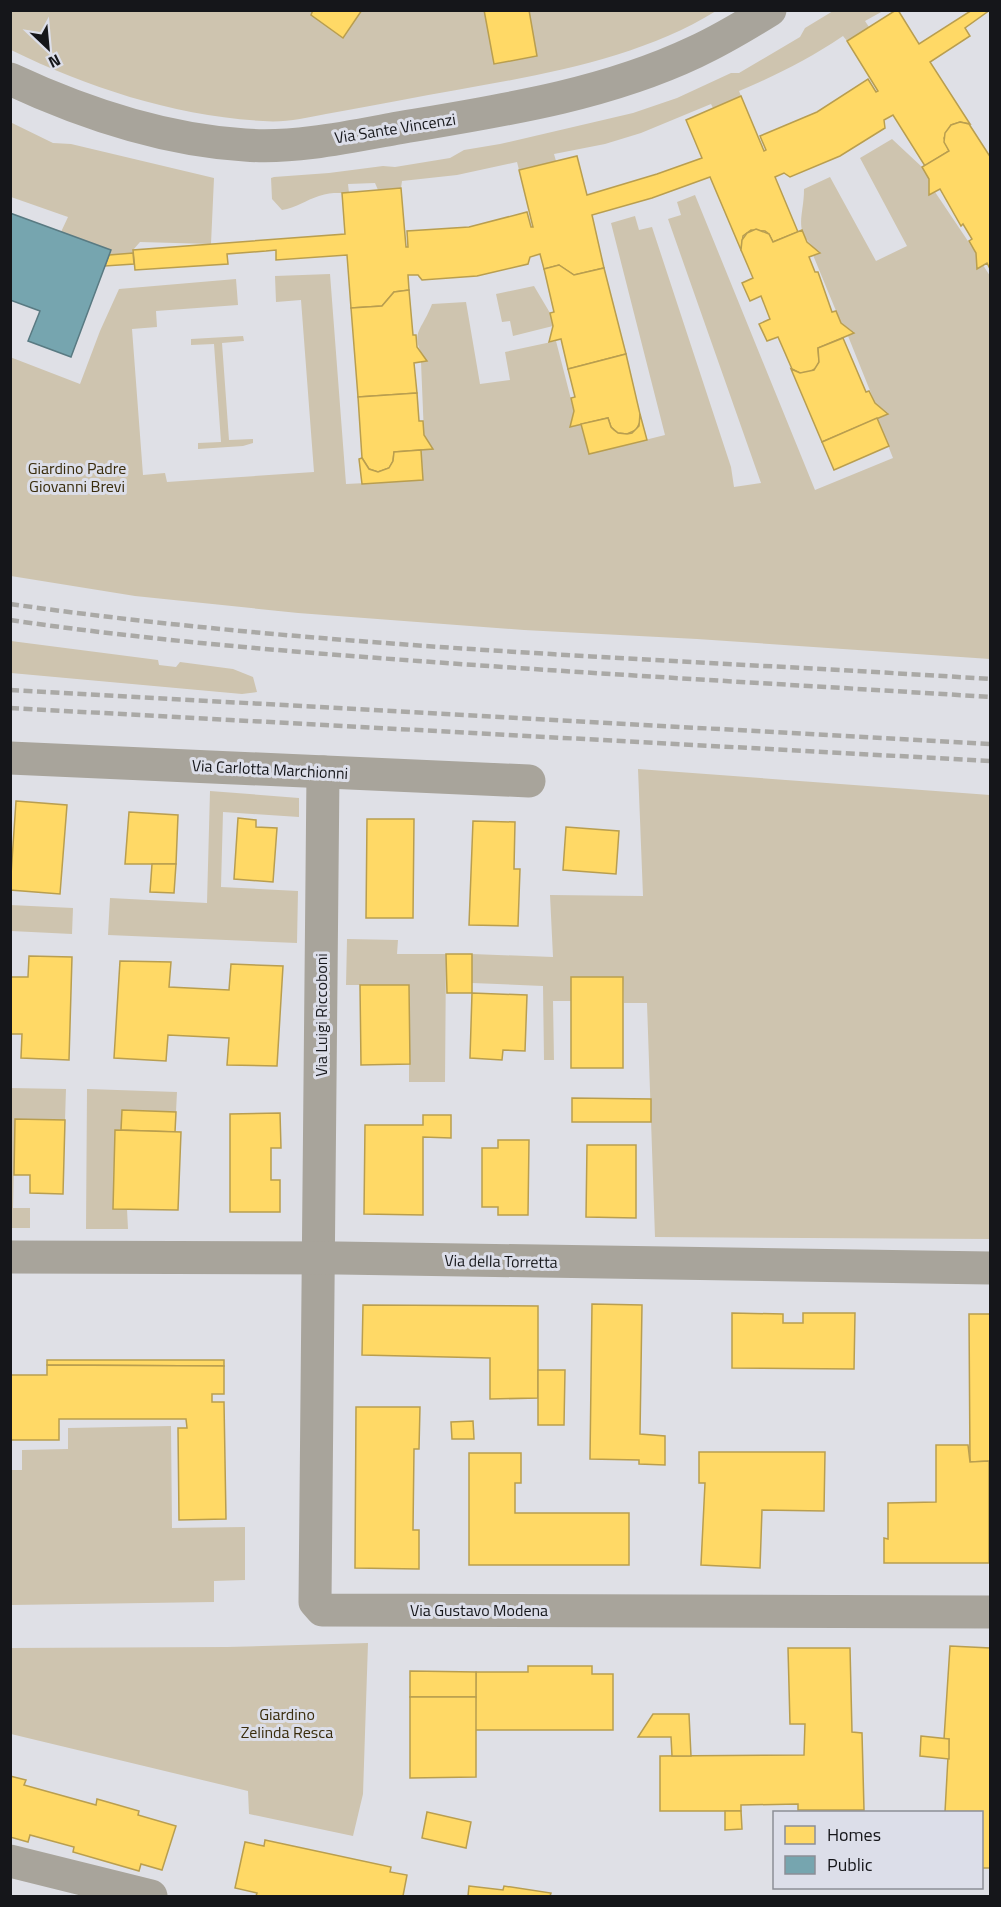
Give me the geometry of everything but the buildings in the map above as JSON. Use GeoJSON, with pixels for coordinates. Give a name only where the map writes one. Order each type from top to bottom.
{"type":"FeatureCollection","features":[{"type":"Feature","properties":{"kind":"street","name":"Via Sante Vincenzi"},"geometry":{"type":"LineString","coordinates":[[10,79],[64,102],[154,131],[246,146],[275,145],[372,133],[467,117],[600,87],[694,53],[770,10]]}},
{"type":"Feature","properties":{"kind":"street","name":"Via Carlotta Marchionni"},"geometry":{"type":"LineString","coordinates":[[10,758],[529,781]]}},
{"type":"Feature","properties":{"kind":"street","name":"Via Luigi Riccoboni"},"geometry":{"type":"LineString","coordinates":[[318,1258],[323,772]]}},
{"type":"Feature","properties":{"kind":"street","name":"Via della Torretta"},"geometry":{"type":"LineString","coordinates":[[10,1257],[318,1258],[990,1268]]}},
{"type":"Feature","properties":{"kind":"street","name":"Via Gustavo Modena"},"geometry":{"type":"LineString","coordinates":[[318,1258],[315,1602],[322,1610],[990,1612]]}},
{"type":"Feature","properties":{"kind":"street"},"geometry":{"type":"LineString","coordinates":[[10,1861],[151,1896]]}},
{"type":"Feature","properties":{"kind":"green space"},"geometry":{"type":"Polygon","coordinates":[[[10,11],[716,11],[681,30],[643,46],[564,69],[287,121],[271,121],[230,118],[165,106],[102,88],[41,64],[11,50],[10,11]]]}},
{"type":"Feature","properties":{"kind":"green space"},"geometry":{"type":"Polygon","coordinates":[[[833,11],[883,11],[865,21],[869,27],[847,41],[843,36],[792,66],[739,91],[741,96],[713,108],[711,104],[641,133],[605,144],[554,154],[556,161],[519,170],[517,162],[457,175],[402,181],[401,188],[378,190],[375,183],[348,184],[349,193],[323,195],[282,210],[272,199],[271,178],[274,177],[383,166],[395,167],[450,158],[464,150],[500,144],[633,113],[677,98],[731,73],[739,73],[800,37],[805,28],[833,11]]]}},
{"type":"Feature","properties":{"kind":"green space"},"geometry":{"type":"Polygon","coordinates":[[[10,122],[53,143],[71,144],[214,178],[211,244],[140,242],[133,253],[109,255],[111,250],[61,232],[68,217],[11,197],[10,122]]]}},
{"type":"Feature","properties":{"kind":"green space","name":"Giardino Padre Giovanni Brevi"},"geometry":{"type":"Polygon","coordinates":[[[892,139],[922,167],[929,179],[929,195],[935,192],[976,253],[977,268],[983,265],[990,276],[990,659],[524,630],[298,613],[135,596],[11,576],[10,357],[80,384],[119,289],[236,279],[238,305],[156,311],[157,327],[132,329],[143,475],[165,473],[167,482],[314,472],[301,300],[276,302],[275,276],[330,274],[346,484],[423,480],[421,450],[433,449],[424,435],[421,362],[426,361],[417,338],[432,304],[466,302],[480,384],[510,380],[505,352],[556,341],[574,411],[570,427],[581,424],[589,454],[665,435],[611,223],[635,216],[639,230],[652,227],[731,467],[734,487],[761,483],[668,219],[681,215],[677,202],[695,195],[815,490],[893,458],[877,418],[888,413],[875,403],[848,336],[854,332],[841,323],[813,255],[820,252],[805,238],[801,224],[804,189],[830,177],[876,261],[907,246],[860,158],[892,139]]]}},
{"type":"Feature","properties":{"kind":"green space"},"geometry":{"type":"Polygon","coordinates":[[[534,286],[550,313],[553,326],[513,336],[510,321],[502,322],[496,294],[534,286]]]}},
{"type":"Feature","properties":{"kind":"green space"},"geometry":{"type":"Polygon","coordinates":[[[243,336],[244,341],[222,343],[229,440],[253,439],[253,443],[243,446],[198,449],[198,443],[221,442],[214,344],[191,345],[191,339],[243,336]]]}},
{"type":"Feature","properties":{"kind":"green space"},"geometry":{"type":"Polygon","coordinates":[[[11,641],[158,660],[159,665],[176,667],[180,662],[233,669],[253,677],[257,692],[242,694],[11,673],[11,641]]]}},
{"type":"Feature","properties":{"kind":"green space"},"geometry":{"type":"Polygon","coordinates":[[[638,769],[990,795],[990,1239],[655,1237],[647,1003],[624,1003],[623,977],[571,977],[571,1001],[553,1001],[554,1060],[544,1060],[543,986],[472,983],[472,954],[553,957],[550,895],[643,896],[638,769]]]}},
{"type":"Feature","properties":{"kind":"green space"},"geometry":{"type":"Polygon","coordinates":[[[210,791],[299,798],[299,817],[223,812],[221,887],[298,891],[297,943],[108,935],[110,898],[207,903],[210,791]]]}},
{"type":"Feature","properties":{"kind":"green space"},"geometry":{"type":"Polygon","coordinates":[[[10,905],[73,908],[72,934],[11,931],[10,905]]]}},
{"type":"Feature","properties":{"kind":"green space"},"geometry":{"type":"Polygon","coordinates":[[[347,939],[398,940],[397,954],[446,954],[445,1082],[409,1082],[409,985],[346,985],[347,939]]]}},
{"type":"Feature","properties":{"kind":"green space"},"geometry":{"type":"Polygon","coordinates":[[[11,1088],[66,1089],[65,1120],[15,1119],[13,1208],[30,1208],[30,1228],[11,1228],[11,1088]]]}},
{"type":"Feature","properties":{"kind":"green space"},"geometry":{"type":"Polygon","coordinates":[[[87,1089],[177,1092],[176,1112],[122,1110],[121,1130],[115,1130],[113,1209],[127,1209],[128,1229],[86,1229],[87,1089]]]}},
{"type":"Feature","properties":{"kind":"green space"},"geometry":{"type":"Polygon","coordinates":[[[171,1426],[172,1528],[245,1527],[245,1580],[214,1581],[214,1602],[11,1605],[11,1470],[22,1470],[22,1450],[68,1449],[68,1428],[171,1426]]]}},
{"type":"Feature","properties":{"kind":"green space","name":"Giardino Zelinda Resca"},"geometry":{"type":"Polygon","coordinates":[[[368,1643],[363,1794],[353,1836],[249,1814],[248,1791],[11,1734],[11,1648],[227,1647],[368,1643]]]}},
{"type":"Feature","properties":{"kind":"railway"},"geometry":{"type":"LineString","coordinates":[[10,604],[132,620],[377,642],[990,679]]}},
{"type":"Feature","properties":{"kind":"railway"},"geometry":{"type":"LineString","coordinates":[[10,620],[163,639],[316,653],[561,671],[990,697]]}},
{"type":"Feature","properties":{"kind":"railway"},"geometry":{"type":"LineString","coordinates":[[10,690],[990,744]]}},
{"type":"Feature","properties":{"kind":"railway"},"geometry":{"type":"LineString","coordinates":[[10,708],[990,761]]}}]}
